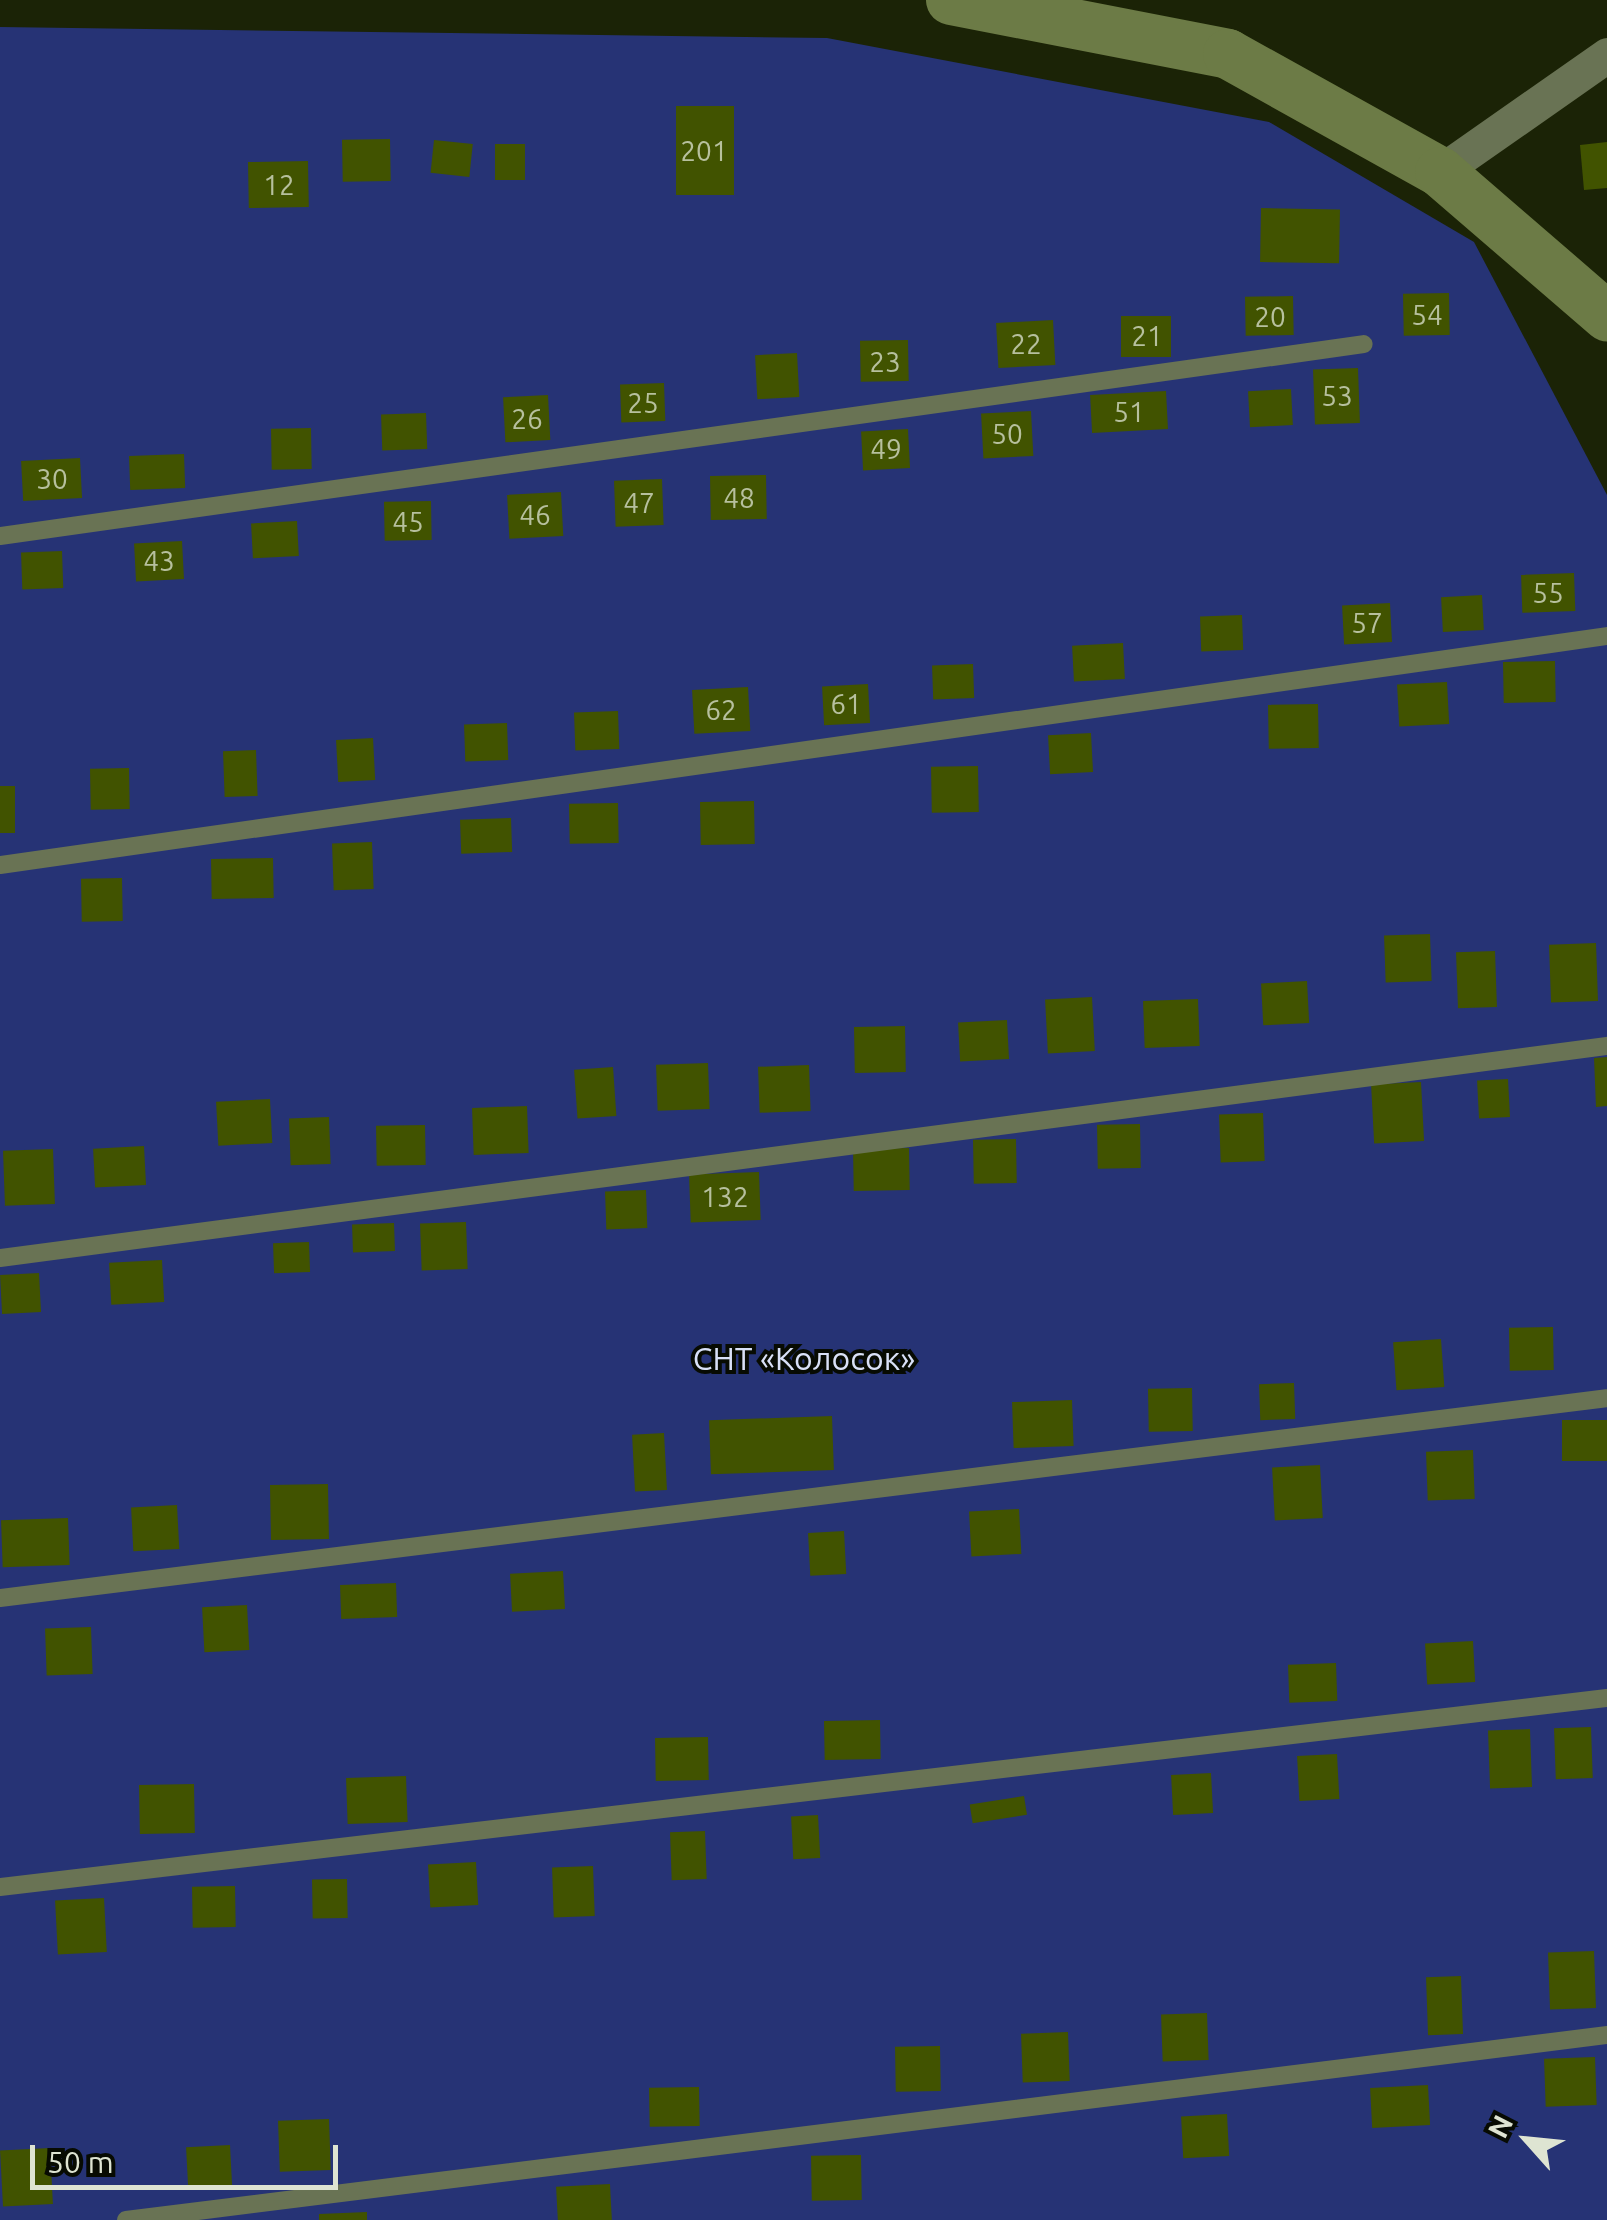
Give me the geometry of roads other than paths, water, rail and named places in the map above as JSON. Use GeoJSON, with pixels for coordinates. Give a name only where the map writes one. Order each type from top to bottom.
{"type":"FeatureCollection","features":[{"type":"Feature","properties":{"kind":"main road"},"geometry":{"type":"LineString","coordinates":[[950,0],[1059,8],[1228,54],[1440,172],[1607,316]]}},
{"type":"Feature","properties":{"kind":"street"},"geometry":{"type":"LineString","coordinates":[[1440,172],[1607,55]]}},
{"type":"Feature","properties":{"kind":"lane"},"geometry":{"type":"LineString","coordinates":[[0,536],[1364,344]]}},
{"type":"Feature","properties":{"kind":"lane"},"geometry":{"type":"LineString","coordinates":[[0,865],[1607,636]]}},
{"type":"Feature","properties":{"kind":"lane"},"geometry":{"type":"LineString","coordinates":[[0,1258],[1607,1046]]}},
{"type":"Feature","properties":{"kind":"lane"},"geometry":{"type":"LineString","coordinates":[[0,1598],[1607,1398]]}},
{"type":"Feature","properties":{"kind":"lane"},"geometry":{"type":"LineString","coordinates":[[0,1887],[1607,1698]]}},
{"type":"Feature","properties":{"kind":"lane"},"geometry":{"type":"LineString","coordinates":[[126,2220],[1607,2035]]}},
{"type":"Feature","properties":{"kind":"park label","name":"СНТ «Колосок»"},"geometry":{"type":"Point","coordinates":[804,1358]}}]}
